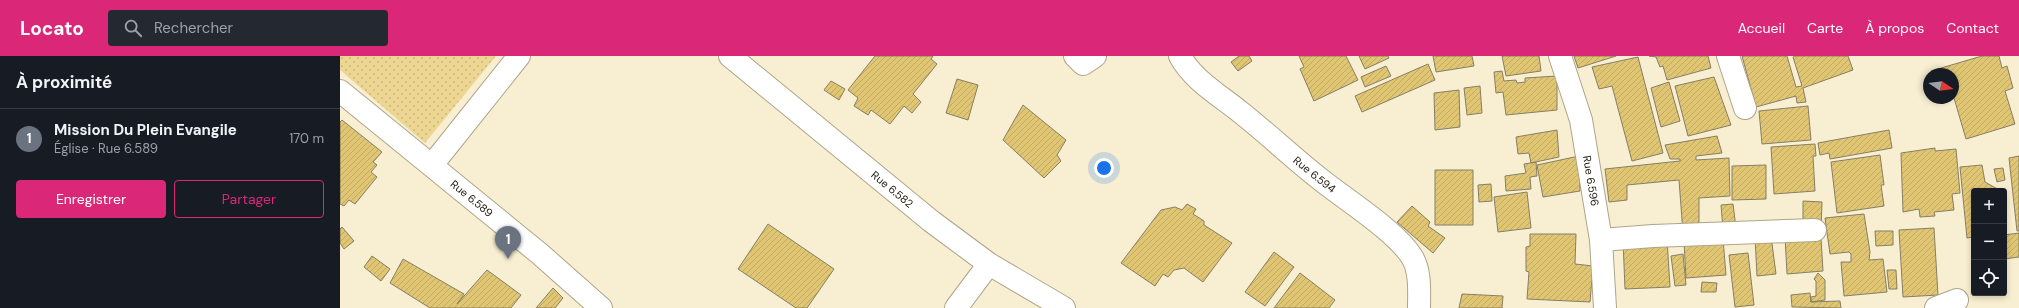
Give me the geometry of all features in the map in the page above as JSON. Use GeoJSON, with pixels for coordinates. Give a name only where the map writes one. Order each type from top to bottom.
{"type":"FeatureCollection","features":[{"type":"Feature","properties":{"kind":"street"},"geometry":{"type":"LineString","coordinates":[[432,165],[518,56]]}},
{"type":"Feature","properties":{"kind":"street","name":"Rue 6.582"},"geometry":{"type":"LineString","coordinates":[[730,56],[931,221],[989,264],[1064,308]]}},
{"type":"Feature","properties":{"kind":"street"},"geometry":{"type":"LineString","coordinates":[[1075,56],[1083,64],[1095,56]]}},
{"type":"Feature","properties":{"kind":"street","name":"Rue 6.594"},"geometry":{"type":"LineString","coordinates":[[1180,56],[1184,64],[1202,81],[1255,123],[1319,178],[1399,240],[1413,259],[1419,282],[1419,308]]}},
{"type":"Feature","properties":{"kind":"street","name":"Rue 6.596"},"geometry":{"type":"LineString","coordinates":[[1560,56],[1581,120],[1601,240],[1605,308]]}},
{"type":"Feature","properties":{"kind":"street"},"geometry":{"type":"LineString","coordinates":[[1728,56],[1745,108]]}},
{"type":"Feature","properties":{"kind":"street","name":"Rue 6.589"},"geometry":{"type":"LineString","coordinates":[[340,91],[432,165],[471,200],[540,254],[601,308]]}},
{"type":"Feature","properties":{"kind":"street"},"geometry":{"type":"LineString","coordinates":[[1601,240],[1653,236],[1815,230]]}},
{"type":"Feature","properties":{"kind":"street"},"geometry":{"type":"LineString","coordinates":[[956,308],[989,264]]}},
{"type":"Feature","properties":{"kind":"street"},"geometry":{"type":"LineString","coordinates":[[1936,308],[1957,300]]}},
{"type":"Feature","properties":{"kind":"shaded area"},"geometry":{"type":"Polygon","coordinates":[[[340,56],[496,56],[425,143],[340,70],[340,56]]]}},
{"type":"Feature","properties":{"kind":"building"},"geometry":{"type":"Polygon","coordinates":[[[875,56],[933,56],[931,59],[937,64],[913,94],[921,102],[912,113],[904,106],[890,124],[871,110],[868,115],[854,106],[858,98],[848,90],[875,56]]]}},
{"type":"Feature","properties":{"kind":"building"},"geometry":{"type":"Polygon","coordinates":[[[1239,56],[1249,56],[1252,61],[1238,71],[1231,62],[1239,56]]]}},
{"type":"Feature","properties":{"kind":"building"},"geometry":{"type":"Polygon","coordinates":[[[1299,56],[1346,56],[1358,80],[1314,101],[1300,69],[1304,67],[1299,56]]]}},
{"type":"Feature","properties":{"kind":"building"},"geometry":{"type":"Polygon","coordinates":[[[1359,56],[1388,56],[1389,58],[1365,69],[1359,56]]]}},
{"type":"Feature","properties":{"kind":"building"},"geometry":{"type":"Polygon","coordinates":[[[1433,56],[1472,56],[1474,66],[1436,72],[1433,56]]]}},
{"type":"Feature","properties":{"kind":"building"},"geometry":{"type":"Polygon","coordinates":[[[1502,56],[1539,56],[1541,71],[1506,76],[1502,56]]]}},
{"type":"Feature","properties":{"kind":"building"},"geometry":{"type":"Polygon","coordinates":[[[1574,56],[1616,56],[1578,68],[1574,56]]]}},
{"type":"Feature","properties":{"kind":"building"},"geometry":{"type":"Polygon","coordinates":[[[1649,56],[1708,56],[1711,68],[1667,80],[1663,66],[1660,67],[1656,57],[1649,56]]]}},
{"type":"Feature","properties":{"kind":"building"},"geometry":{"type":"Polygon","coordinates":[[[1742,56],[1787,56],[1796,87],[1802,86],[1793,57],[1795,56],[1848,56],[1853,70],[1803,88],[1806,102],[1797,103],[1796,96],[1756,107],[1742,56]]]}},
{"type":"Feature","properties":{"kind":"building"},"geometry":{"type":"Polygon","coordinates":[[[1982,56],[1999,56],[2002,68],[2007,66],[2013,88],[2005,91],[2015,124],[1966,139],[1956,104],[1959,104],[1959,68],[1941,68],[1982,56]]]}},
{"type":"Feature","properties":{"kind":"building"},"geometry":{"type":"Polygon","coordinates":[[[1638,57],[1663,153],[1632,161],[1612,86],[1599,89],[1592,67],[1638,57]]]}},
{"type":"Feature","properties":{"kind":"building"},"geometry":{"type":"Polygon","coordinates":[[[1428,64],[1435,80],[1362,112],[1355,96],[1428,64]]]}},
{"type":"Feature","properties":{"kind":"building"},"geometry":{"type":"Polygon","coordinates":[[[1386,66],[1391,76],[1365,87],[1361,77],[1386,66]]]}},
{"type":"Feature","properties":{"kind":"building"},"geometry":{"type":"Polygon","coordinates":[[[1502,71],[1504,81],[1516,80],[1517,83],[1525,82],[1525,78],[1557,76],[1557,110],[1506,115],[1503,92],[1496,93],[1494,72],[1502,71]]]}},
{"type":"Feature","properties":{"kind":"building"},"geometry":{"type":"Polygon","coordinates":[[[1714,77],[1731,125],[1688,136],[1675,86],[1714,77]]]}},
{"type":"Feature","properties":{"kind":"building"},"geometry":{"type":"Polygon","coordinates":[[[957,79],[978,85],[968,120],[946,113],[957,79]]]}},
{"type":"Feature","properties":{"kind":"building"},"geometry":{"type":"Polygon","coordinates":[[[831,81],[845,89],[839,100],[824,90],[831,81]]]}},
{"type":"Feature","properties":{"kind":"building"},"geometry":{"type":"Polygon","coordinates":[[[1669,82],[1680,121],[1661,127],[1651,88],[1669,82]]]}},
{"type":"Feature","properties":{"kind":"building"},"geometry":{"type":"Polygon","coordinates":[[[1480,86],[1482,113],[1467,115],[1464,88],[1480,86]]]}},
{"type":"Feature","properties":{"kind":"building"},"geometry":{"type":"Polygon","coordinates":[[[1459,90],[1460,127],[1435,130],[1434,93],[1459,90]]]}},
{"type":"Feature","properties":{"kind":"building"},"geometry":{"type":"Polygon","coordinates":[[[1023,105],[1066,140],[1057,155],[1061,161],[1044,178],[1003,140],[1023,105]]]}},
{"type":"Feature","properties":{"kind":"building"},"geometry":{"type":"Polygon","coordinates":[[[1808,106],[1811,140],[1762,144],[1759,111],[1808,106]]]}},
{"type":"Feature","properties":{"kind":"building"},"geometry":{"type":"Polygon","coordinates":[[[342,120],[382,152],[373,162],[377,165],[371,172],[377,177],[355,204],[349,200],[344,206],[340,204],[340,122],[342,120]]]}},
{"type":"Feature","properties":{"kind":"building"},"geometry":{"type":"Polygon","coordinates":[[[1557,130],[1559,157],[1531,163],[1529,153],[1518,154],[1516,137],[1557,130]]]}},
{"type":"Feature","properties":{"kind":"building"},"geometry":{"type":"Polygon","coordinates":[[[1889,130],[1892,148],[1830,159],[1829,153],[1820,155],[1818,143],[1889,130]]]}},
{"type":"Feature","properties":{"kind":"building"},"geometry":{"type":"Polygon","coordinates":[[[1717,136],[1722,153],[1696,156],[1696,160],[1729,158],[1730,196],[1699,198],[1699,231],[1683,233],[1679,180],[1627,185],[1627,200],[1609,202],[1605,169],[1680,161],[1680,159],[1670,159],[1665,145],[1717,136]]]}},
{"type":"Feature","properties":{"kind":"building"},"geometry":{"type":"Polygon","coordinates":[[[1815,144],[1816,156],[1813,156],[1815,191],[1774,194],[1771,147],[1815,144]]]}},
{"type":"Feature","properties":{"kind":"building"},"geometry":{"type":"Polygon","coordinates":[[[1935,148],[1935,151],[1956,149],[1960,193],[1952,194],[1954,210],[1934,212],[1935,216],[1920,217],[1919,209],[1903,212],[1901,153],[1935,148]]]}},
{"type":"Feature","properties":{"kind":"building"},"geometry":{"type":"Polygon","coordinates":[[[1880,155],[1884,185],[1881,185],[1884,206],[1837,213],[1831,162],[1880,155]]]}},
{"type":"Feature","properties":{"kind":"building"},"geometry":{"type":"Polygon","coordinates":[[[1579,156],[1580,191],[1543,197],[1537,165],[1579,156]]]}},
{"type":"Feature","properties":{"kind":"building"},"geometry":{"type":"Polygon","coordinates":[[[2019,156],[2019,231],[2017,231],[2009,158],[2019,156]]]}},
{"type":"Feature","properties":{"kind":"building"},"geometry":{"type":"Polygon","coordinates":[[[1536,162],[1537,176],[1530,177],[1531,189],[1506,191],[1505,176],[1526,173],[1524,164],[1536,162]]]}},
{"type":"Feature","properties":{"kind":"building"},"geometry":{"type":"Polygon","coordinates":[[[1766,165],[1766,199],[1732,200],[1732,166],[1766,165]]]}},
{"type":"Feature","properties":{"kind":"building"},"geometry":{"type":"Polygon","coordinates":[[[1982,165],[1985,182],[1996,188],[1971,188],[1971,237],[1967,238],[1960,167],[1982,165]]]}},
{"type":"Feature","properties":{"kind":"building"},"geometry":{"type":"Polygon","coordinates":[[[2003,168],[2005,180],[1997,182],[1994,169],[2003,168]]]}},
{"type":"Feature","properties":{"kind":"building"},"geometry":{"type":"Polygon","coordinates":[[[1435,170],[1473,170],[1473,225],[1435,225],[1435,170]]]}},
{"type":"Feature","properties":{"kind":"building"},"geometry":{"type":"Polygon","coordinates":[[[1491,184],[1492,201],[1479,202],[1478,185],[1491,184]]]}},
{"type":"Feature","properties":{"kind":"building"},"geometry":{"type":"Polygon","coordinates":[[[1527,192],[1531,228],[1498,232],[1494,197],[1527,192]]]}},
{"type":"Feature","properties":{"kind":"building"},"geometry":{"type":"Polygon","coordinates":[[[1803,201],[1822,202],[1821,228],[1803,228],[1803,201]]]}},
{"type":"Feature","properties":{"kind":"building"},"geometry":{"type":"Polygon","coordinates":[[[1187,204],[1196,209],[1193,214],[1204,221],[1204,225],[1232,243],[1203,282],[1184,268],[1174,270],[1168,277],[1163,274],[1155,286],[1121,263],[1161,210],[1175,207],[1182,210],[1187,204]]]}},
{"type":"Feature","properties":{"kind":"building"},"geometry":{"type":"Polygon","coordinates":[[[1733,204],[1736,228],[1723,229],[1721,205],[1733,204]]]}},
{"type":"Feature","properties":{"kind":"building"},"geometry":{"type":"Polygon","coordinates":[[[1412,206],[1430,222],[1428,226],[1445,238],[1433,253],[1397,222],[1412,206]]]}},
{"type":"Feature","properties":{"kind":"building"},"geometry":{"type":"Polygon","coordinates":[[[1864,214],[1870,252],[1869,260],[1883,259],[1887,292],[1844,296],[1841,262],[1851,262],[1851,254],[1849,252],[1830,254],[1825,218],[1864,214]]]}},
{"type":"Feature","properties":{"kind":"building"},"geometry":{"type":"Polygon","coordinates":[[[768,224],[834,269],[807,308],[796,308],[738,269],[768,224]]]}},
{"type":"Feature","properties":{"kind":"building"},"geometry":{"type":"Polygon","coordinates":[[[342,227],[354,241],[344,249],[340,243],[340,229],[342,227]]]}},
{"type":"Feature","properties":{"kind":"building"},"geometry":{"type":"Polygon","coordinates":[[[1934,228],[1938,295],[1903,297],[1899,230],[1934,228]]]}},
{"type":"Feature","properties":{"kind":"building"},"geometry":{"type":"Polygon","coordinates":[[[1875,231],[1893,231],[1893,245],[1876,246],[1875,231]]]}},
{"type":"Feature","properties":{"kind":"building"},"geometry":{"type":"Polygon","coordinates":[[[2019,233],[2019,257],[2007,259],[2007,235],[2019,233]]]}},
{"type":"Feature","properties":{"kind":"building"},"geometry":{"type":"Polygon","coordinates":[[[1530,234],[1576,234],[1575,264],[1593,266],[1590,302],[1527,299],[1529,272],[1526,271],[1526,247],[1530,246],[1530,234]]]}},
{"type":"Feature","properties":{"kind":"building"},"geometry":{"type":"Polygon","coordinates":[[[1771,236],[1776,274],[1757,276],[1755,237],[1771,236]]]}},
{"type":"Feature","properties":{"kind":"building"},"geometry":{"type":"Polygon","coordinates":[[[1785,236],[1821,238],[1823,271],[1787,274],[1785,236]]]}},
{"type":"Feature","properties":{"kind":"building"},"geometry":{"type":"Polygon","coordinates":[[[1667,239],[1670,287],[1625,289],[1623,240],[1667,239]]]}},
{"type":"Feature","properties":{"kind":"building"},"geometry":{"type":"Polygon","coordinates":[[[1723,239],[1726,275],[1686,278],[1684,242],[1723,239]]]}},
{"type":"Feature","properties":{"kind":"building"},"geometry":{"type":"Polygon","coordinates":[[[1274,252],[1294,267],[1265,306],[1245,292],[1274,252]]]}},
{"type":"Feature","properties":{"kind":"building"},"geometry":{"type":"Polygon","coordinates":[[[1748,253],[1754,305],[1735,307],[1729,255],[1748,253]]]}},
{"type":"Feature","properties":{"kind":"building"},"geometry":{"type":"Polygon","coordinates":[[[1683,254],[1686,285],[1675,286],[1671,256],[1683,254]]]}},
{"type":"Feature","properties":{"kind":"building"},"geometry":{"type":"Polygon","coordinates":[[[372,256],[390,269],[381,281],[364,267],[372,256]]]}},
{"type":"Feature","properties":{"kind":"building"},"geometry":{"type":"Polygon","coordinates":[[[403,259],[464,294],[457,304],[487,270],[521,295],[511,308],[430,308],[390,283],[403,259]]]}},
{"type":"Feature","properties":{"kind":"building"},"geometry":{"type":"Polygon","coordinates":[[[1887,270],[1896,270],[1897,289],[1889,289],[1887,270]]]}},
{"type":"Feature","properties":{"kind":"building"},"geometry":{"type":"Polygon","coordinates":[[[1300,273],[1335,300],[1329,308],[1274,308],[1300,273]]]}},
{"type":"Feature","properties":{"kind":"building"},"geometry":{"type":"Polygon","coordinates":[[[1818,273],[1825,280],[1825,300],[1811,302],[1811,297],[1816,296],[1816,281],[1814,279],[1818,273]]]}},
{"type":"Feature","properties":{"kind":"building"},"geometry":{"type":"Polygon","coordinates":[[[1702,282],[1717,283],[1716,292],[1701,292],[1702,282]]]}},
{"type":"Feature","properties":{"kind":"building"},"geometry":{"type":"Polygon","coordinates":[[[553,288],[563,298],[555,308],[536,308],[553,288]]]}},
{"type":"Feature","properties":{"kind":"building"},"geometry":{"type":"Polygon","coordinates":[[[1810,293],[1811,302],[1840,301],[1841,308],[1792,307],[1791,295],[1810,293]]]}},
{"type":"Feature","properties":{"kind":"building"},"geometry":{"type":"Polygon","coordinates":[[[1462,294],[1503,296],[1502,308],[1459,308],[1462,294]]]}},
{"type":"Feature","properties":{"kind":"place","name":"Mission Du Plein Evangile"},"geometry":{"type":"Point","coordinates":[508,259]}}]}
